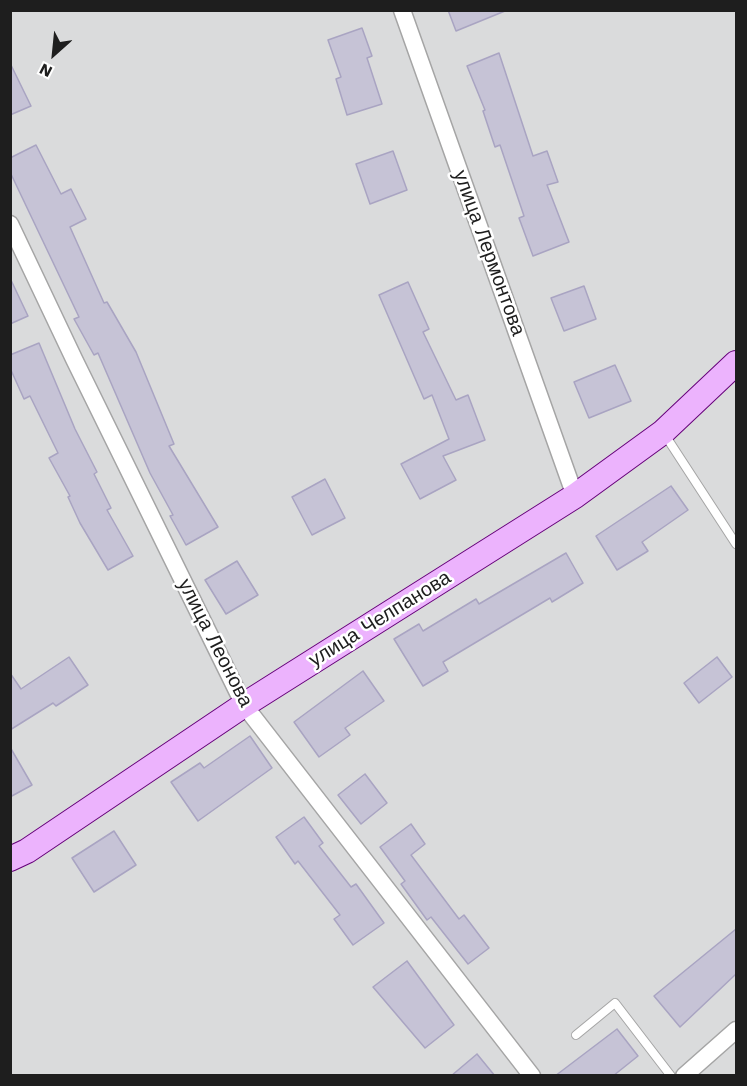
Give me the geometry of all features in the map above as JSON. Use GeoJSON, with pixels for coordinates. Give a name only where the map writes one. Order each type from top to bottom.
{"type":"FeatureCollection","features":[{"type":"Feature","properties":{"kind":"street","name":"улица Лермонтова"},"geometry":{"type":"LineString","coordinates":[[402,10],[575,496]]}},
{"type":"Feature","properties":{"kind":"street","name":"улица Леонова"},"geometry":{"type":"LineString","coordinates":[[10,224],[244,705],[532,1076]]}},
{"type":"Feature","properties":{"kind":"street","name":"улица Челпанова"},"geometry":{"type":"LineString","coordinates":[[10,860],[27,851],[244,705],[575,496],[663,432],[736,363]]}},
{"type":"Feature","properties":{"kind":"street"},"geometry":{"type":"LineString","coordinates":[[684,1076],[736,1030]]}},
{"type":"Feature","properties":{"kind":"lane"},"geometry":{"type":"LineString","coordinates":[[663,432],[736,544]]}},
{"type":"Feature","properties":{"kind":"lane"},"geometry":{"type":"LineString","coordinates":[[576,1035],[615,1003],[670,1076]]}},
{"type":"Feature","properties":{"kind":"shaded area"},"geometry":{"type":"Polygon","coordinates":[[[11,11],[736,11],[736,1075],[11,1075],[11,11]]]}},
{"type":"Feature","properties":{"kind":"building"},"geometry":{"type":"Polygon","coordinates":[[[448,10],[505,10],[505,11],[456,31],[448,10]]]}},
{"type":"Feature","properties":{"kind":"building"},"geometry":{"type":"Polygon","coordinates":[[[362,28],[372,56],[367,58],[382,104],[347,115],[336,79],[341,77],[328,40],[362,28]]]}},
{"type":"Feature","properties":{"kind":"building"},"geometry":{"type":"Polygon","coordinates":[[[499,53],[533,156],[547,151],[558,182],[547,185],[569,242],[533,256],[519,218],[524,216],[500,145],[495,147],[483,111],[485,110],[467,66],[499,53]]]}},
{"type":"Feature","properties":{"kind":"building"},"geometry":{"type":"Polygon","coordinates":[[[10,63],[31,106],[10,115],[10,63]]]}},
{"type":"Feature","properties":{"kind":"building"},"geometry":{"type":"Polygon","coordinates":[[[36,145],[61,194],[71,189],[86,219],[70,227],[104,303],[107,302],[136,352],[174,444],[169,446],[218,527],[186,545],[150,473],[98,353],[94,355],[74,319],[79,317],[10,172],[10,158],[36,145]]]}},
{"type":"Feature","properties":{"kind":"building"},"geometry":{"type":"Polygon","coordinates":[[[393,151],[407,190],[370,204],[356,164],[393,151]]]}},
{"type":"Feature","properties":{"kind":"building"},"geometry":{"type":"Polygon","coordinates":[[[10,278],[28,316],[10,324],[10,278]]]}},
{"type":"Feature","properties":{"kind":"building"},"geometry":{"type":"Polygon","coordinates":[[[408,282],[429,329],[423,332],[456,400],[468,395],[485,440],[443,456],[456,480],[420,499],[401,464],[449,439],[432,395],[424,399],[379,295],[408,282]]]}},
{"type":"Feature","properties":{"kind":"building"},"geometry":{"type":"Polygon","coordinates":[[[584,286],[596,319],[564,331],[551,298],[584,286]]]}},
{"type":"Feature","properties":{"kind":"building"},"geometry":{"type":"Polygon","coordinates":[[[39,343],[75,429],[97,472],[94,474],[111,508],[107,510],[133,556],[108,570],[80,523],[68,497],[70,496],[49,458],[58,453],[30,396],[24,399],[10,368],[10,355],[39,343]]]}},
{"type":"Feature","properties":{"kind":"building"},"geometry":{"type":"Polygon","coordinates":[[[615,365],[631,401],[589,418],[574,382],[615,365]]]}},
{"type":"Feature","properties":{"kind":"building"},"geometry":{"type":"Polygon","coordinates":[[[325,479],[345,518],[312,535],[292,497],[325,479]]]}},
{"type":"Feature","properties":{"kind":"building"},"geometry":{"type":"Polygon","coordinates":[[[671,486],[688,510],[642,542],[648,551],[617,570],[596,536],[671,486]]]}},
{"type":"Feature","properties":{"kind":"building"},"geometry":{"type":"Polygon","coordinates":[[[566,553],[583,583],[552,602],[550,598],[443,662],[448,671],[423,686],[394,639],[419,624],[423,631],[476,599],[479,604],[566,553]]]}},
{"type":"Feature","properties":{"kind":"building"},"geometry":{"type":"Polygon","coordinates":[[[237,561],[258,595],[226,614],[205,580],[237,561]]]}},
{"type":"Feature","properties":{"kind":"building"},"geometry":{"type":"Polygon","coordinates":[[[69,657],[88,685],[56,706],[53,703],[10,730],[10,673],[21,689],[69,657]]]}},
{"type":"Feature","properties":{"kind":"building"},"geometry":{"type":"Polygon","coordinates":[[[717,657],[732,677],[699,703],[684,683],[717,657]]]}},
{"type":"Feature","properties":{"kind":"building"},"geometry":{"type":"Polygon","coordinates":[[[363,671],[384,701],[345,728],[350,735],[319,757],[294,722],[363,671]]]}},
{"type":"Feature","properties":{"kind":"building"},"geometry":{"type":"Polygon","coordinates":[[[250,736],[272,768],[198,821],[171,782],[200,763],[204,768],[250,736]]]}},
{"type":"Feature","properties":{"kind":"building"},"geometry":{"type":"Polygon","coordinates":[[[10,747],[32,785],[10,797],[10,747]]]}},
{"type":"Feature","properties":{"kind":"building"},"geometry":{"type":"Polygon","coordinates":[[[365,774],[387,803],[361,824],[338,795],[365,774]]]}},
{"type":"Feature","properties":{"kind":"building"},"geometry":{"type":"Polygon","coordinates":[[[304,817],[323,843],[319,846],[351,887],[356,884],[384,923],[353,945],[334,919],[340,915],[298,861],[295,864],[276,837],[304,817]]]}},
{"type":"Feature","properties":{"kind":"building"},"geometry":{"type":"Polygon","coordinates":[[[411,824],[425,844],[411,855],[459,919],[464,915],[489,948],[468,964],[431,917],[427,920],[401,884],[405,881],[380,847],[411,824]]]}},
{"type":"Feature","properties":{"kind":"building"},"geometry":{"type":"Polygon","coordinates":[[[114,831],[136,865],[94,892],[72,858],[114,831]]]}},
{"type":"Feature","properties":{"kind":"building"},"geometry":{"type":"Polygon","coordinates":[[[736,929],[736,974],[680,1027],[654,996],[736,929]]]}},
{"type":"Feature","properties":{"kind":"building"},"geometry":{"type":"Polygon","coordinates":[[[407,961],[454,1025],[425,1048],[373,987],[407,961]]]}},
{"type":"Feature","properties":{"kind":"building"},"geometry":{"type":"Polygon","coordinates":[[[617,1029],[638,1056],[613,1076],[555,1076],[617,1029]]]}},
{"type":"Feature","properties":{"kind":"building"},"geometry":{"type":"Polygon","coordinates":[[[477,1054],[495,1076],[451,1076],[477,1054]]]}}]}
